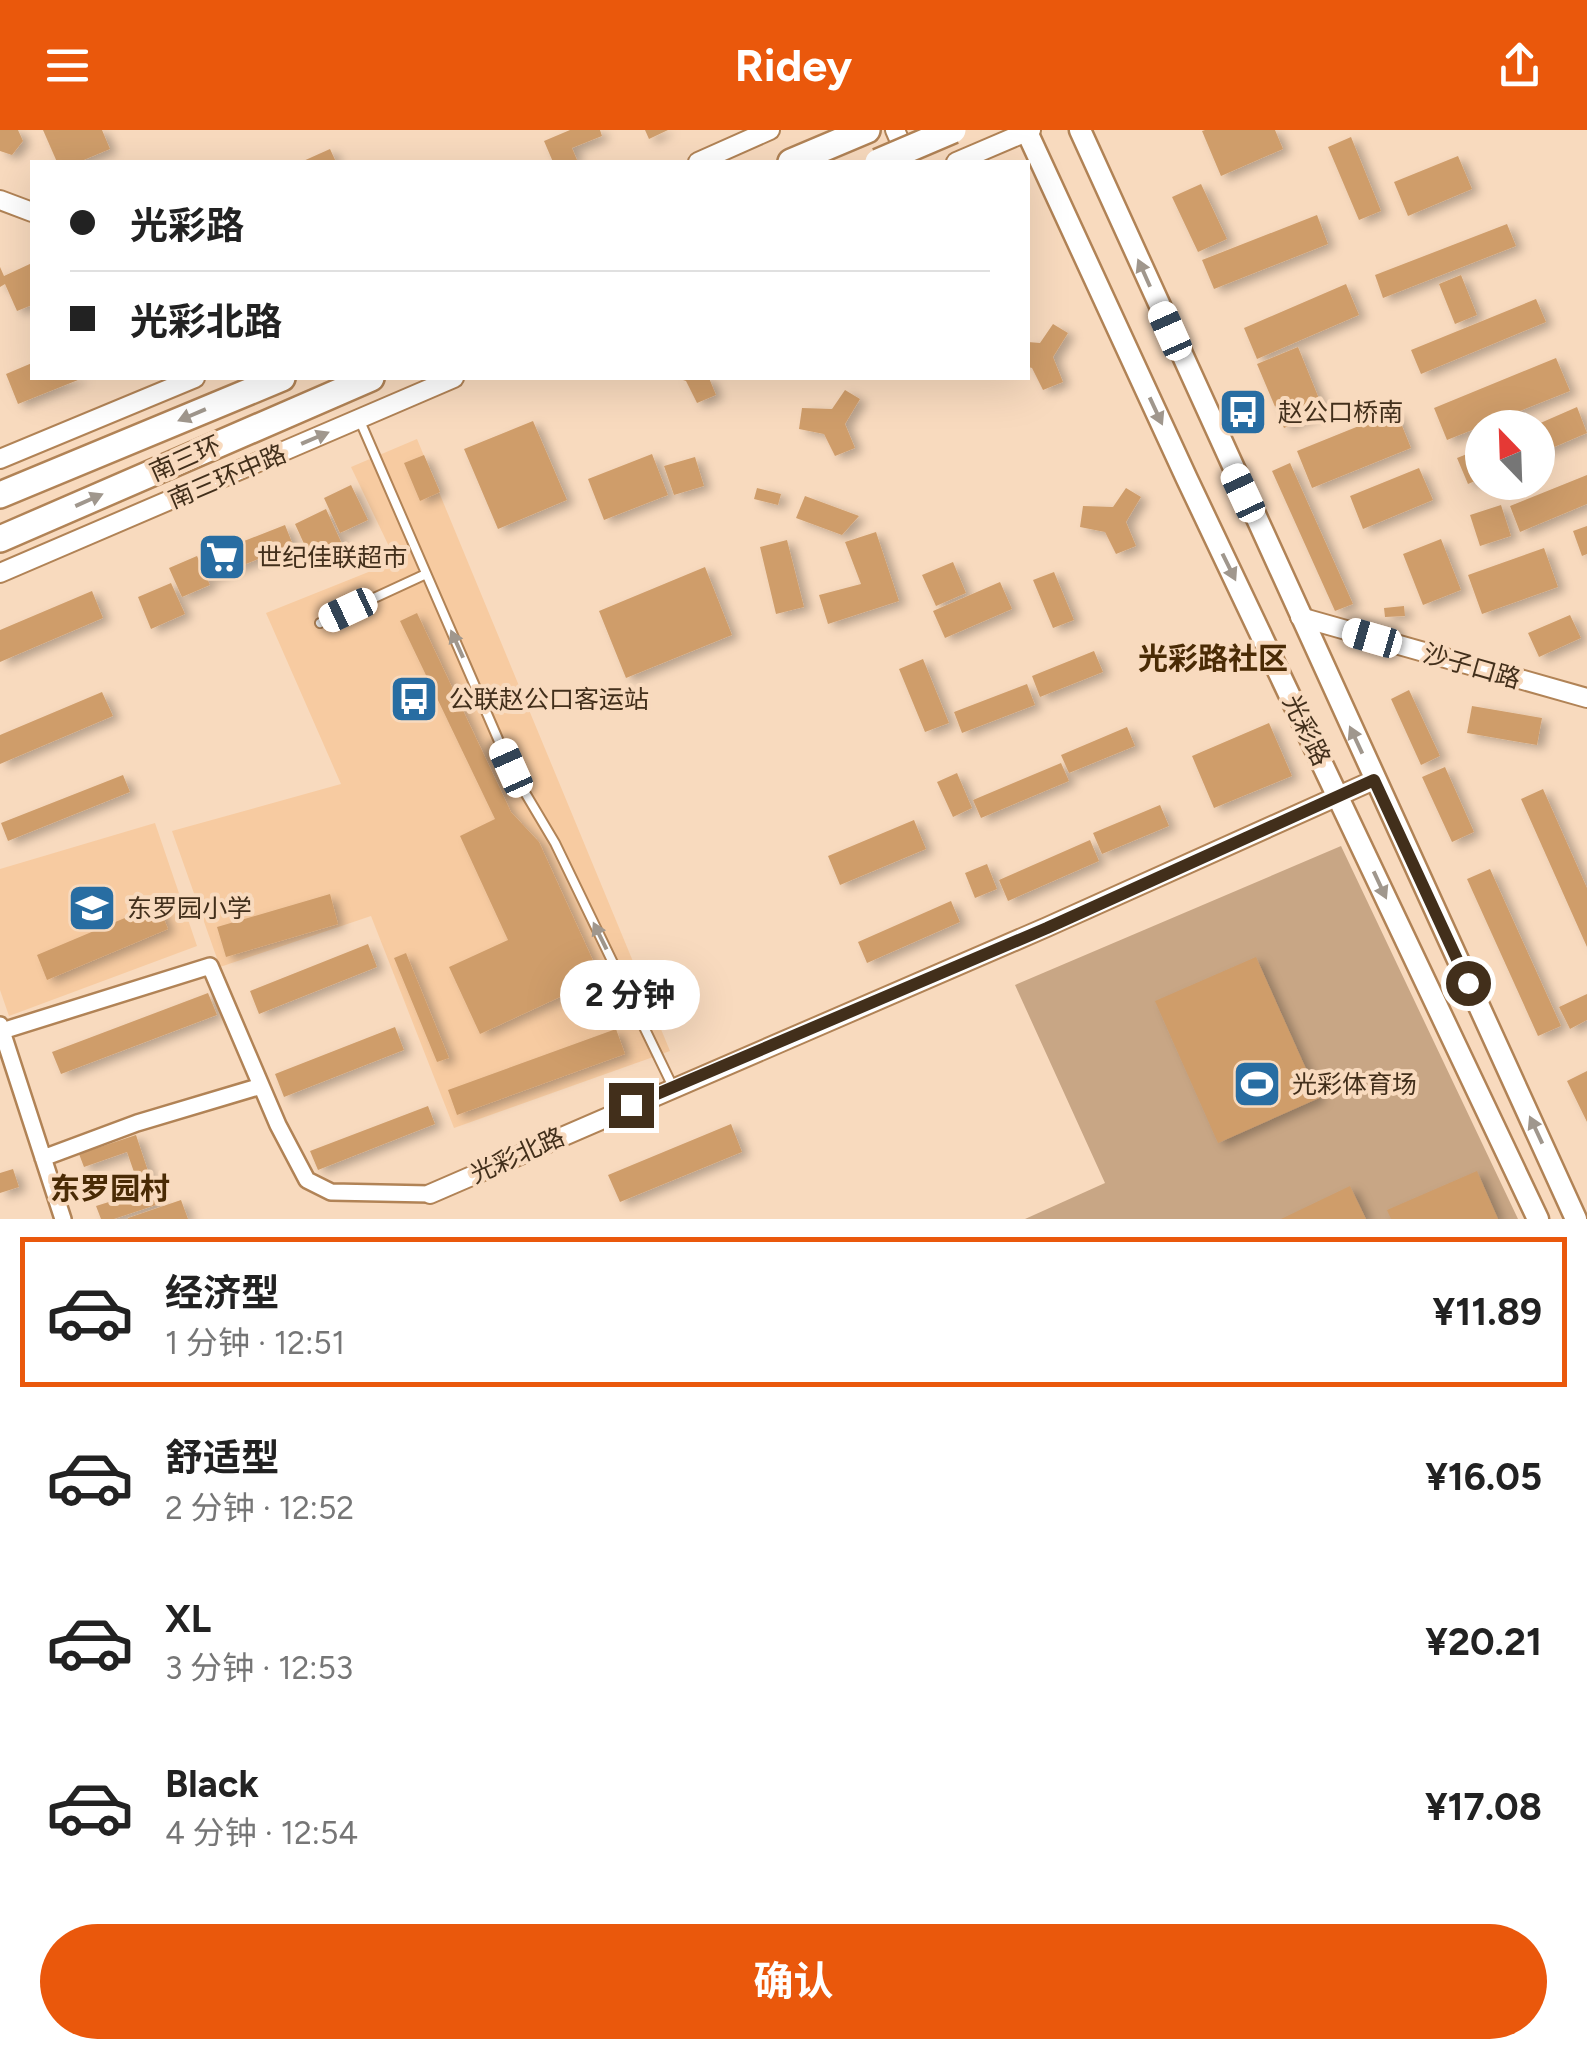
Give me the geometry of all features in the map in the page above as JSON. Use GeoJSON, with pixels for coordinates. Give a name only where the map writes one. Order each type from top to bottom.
{"type":"FeatureCollection","features":[{"type":"Feature","properties":{"kind":"highway"},"geometry":{"type":"LineString","coordinates":[[798,160],[867,130]]}},
{"type":"Feature","properties":{"kind":"highway"},"geometry":{"type":"LineString","coordinates":[[883,160],[952,130]]}},
{"type":"Feature","properties":{"kind":"highway","name":"南三环"},"geometry":{"type":"LineString","coordinates":[[0,495],[277,380]]}},
{"type":"Feature","properties":{"kind":"highway","name":"南三环"},"geometry":{"type":"LineString","coordinates":[[0,539],[366,380]]}},
{"type":"Feature","properties":{"kind":"main road","name":"光彩路"},"geometry":{"type":"LineString","coordinates":[[1080,130],[1576,1219]]}},
{"type":"Feature","properties":{"kind":"main road","name":"光彩路"},"geometry":{"type":"LineString","coordinates":[[1028,131],[1187,479],[1538,1219]]}},
{"type":"Feature","properties":{"kind":"street"},"geometry":{"type":"LineString","coordinates":[[702,160],[770,130]]}},
{"type":"Feature","properties":{"kind":"street"},"geometry":{"type":"LineString","coordinates":[[896,130],[908,160]]}},
{"type":"Feature","properties":{"kind":"street"},"geometry":{"type":"LineString","coordinates":[[961,160],[1028,131]]}},
{"type":"Feature","properties":{"kind":"street"},"geometry":{"type":"LineString","coordinates":[[0,200],[30,211]]}},
{"type":"Feature","properties":{"kind":"street"},"geometry":{"type":"LineString","coordinates":[[0,459],[191,380]]}},
{"type":"Feature","properties":{"kind":"street","name":"南三环中路"},"geometry":{"type":"LineString","coordinates":[[0,573],[449,380]]}},
{"type":"Feature","properties":{"kind":"street","name":"沙子口路"},"geometry":{"type":"LineString","coordinates":[[1300,618],[1587,698]]}},
{"type":"Feature","properties":{"kind":"street","name":"光彩北路"},"geometry":{"type":"LineString","coordinates":[[430,1194],[1047,928],[1374,780]]}},
{"type":"Feature","properties":{"kind":"street"},"geometry":{"type":"LineString","coordinates":[[63,1219],[1,1028],[210,966],[261,1086],[307,1180],[331,1192],[430,1194]]}},
{"type":"Feature","properties":{"kind":"street"},"geometry":{"type":"LineString","coordinates":[[43,1158],[137,1123],[261,1086]]}},
{"type":"Feature","properties":{"kind":"lane"},"geometry":{"type":"LineString","coordinates":[[359,419],[511,768],[555,843],[672,1087]]}},
{"type":"Feature","properties":{"kind":"lane"},"geometry":{"type":"LineString","coordinates":[[320,623],[426,574]]}},
{"type":"Feature","properties":{"kind":"shaded area","name":"公联赵公口客运站"},"geometry":{"type":"Polygon","coordinates":[[[417,439],[670,1051],[454,1128],[371,916],[220,967],[172,831],[341,784],[266,613],[396,561],[351,467],[417,439]]]}},
{"type":"Feature","properties":{"kind":"shaded area","name":"东罗园小学"},"geometry":{"type":"Polygon","coordinates":[[[155,823],[197,946],[9,1016],[0,990],[0,869],[155,823]]]}},
{"type":"Feature","properties":{"kind":"shaded area","name":"光彩体育场"},"geometry":{"type":"Polygon","coordinates":[[[1341,846],[1518,1219],[1025,1219],[1105,1183],[1015,985],[1341,846]]]}},
{"type":"Feature","properties":{"kind":"building"},"geometry":{"type":"Polygon","coordinates":[[[0,130],[18,130],[23,141],[12,155],[0,151],[0,130]]]}},
{"type":"Feature","properties":{"kind":"building"},"geometry":{"type":"Polygon","coordinates":[[[43,130],[102,130],[110,149],[84,160],[56,160],[43,130]]]}},
{"type":"Feature","properties":{"kind":"building"},"geometry":{"type":"Polygon","coordinates":[[[570,130],[600,130],[602,136],[572,148],[577,160],[552,160],[544,141],[570,130]]]}},
{"type":"Feature","properties":{"kind":"building"},"geometry":{"type":"Polygon","coordinates":[[[645,130],[668,130],[649,139],[645,130]]]}},
{"type":"Feature","properties":{"kind":"building"},"geometry":{"type":"Polygon","coordinates":[[[1275,130],[1283,149],[1221,176],[1202,131],[1275,130]]]}},
{"type":"Feature","properties":{"kind":"building"},"geometry":{"type":"Polygon","coordinates":[[[1351,137],[1381,211],[1359,220],[1328,147],[1351,137]]]}},
{"type":"Feature","properties":{"kind":"building"},"geometry":{"type":"Polygon","coordinates":[[[330,149],[335,160],[305,160],[330,149]]]}},
{"type":"Feature","properties":{"kind":"building"},"geometry":{"type":"Polygon","coordinates":[[[1458,156],[1472,189],[1408,216],[1394,182],[1458,156]]]}},
{"type":"Feature","properties":{"kind":"building"},"geometry":{"type":"Polygon","coordinates":[[[1201,184],[1227,239],[1198,252],[1172,197],[1201,184]]]}},
{"type":"Feature","properties":{"kind":"building"},"geometry":{"type":"Polygon","coordinates":[[[1317,215],[1328,244],[1214,289],[1202,260],[1317,215]]]}},
{"type":"Feature","properties":{"kind":"building"},"geometry":{"type":"Polygon","coordinates":[[[1507,224],[1516,246],[1383,298],[1375,275],[1507,224]]]}},
{"type":"Feature","properties":{"kind":"building"},"geometry":{"type":"Polygon","coordinates":[[[30,264],[30,306],[17,311],[5,284],[0,287],[0,267],[4,276],[30,264]]]}},
{"type":"Feature","properties":{"kind":"building"},"geometry":{"type":"Polygon","coordinates":[[[1461,275],[1477,315],[1455,324],[1439,284],[1461,275]]]}},
{"type":"Feature","properties":{"kind":"building"},"geometry":{"type":"Polygon","coordinates":[[[1346,284],[1359,315],[1257,359],[1244,328],[1346,284]]]}},
{"type":"Feature","properties":{"kind":"building"},"geometry":{"type":"Polygon","coordinates":[[[1536,299],[1546,322],[1421,374],[1411,350],[1536,299]]]}},
{"type":"Feature","properties":{"kind":"building"},"geometry":{"type":"Polygon","coordinates":[[[1053,324],[1068,333],[1053,357],[1063,382],[1043,390],[1030,368],[1030,342],[1040,343],[1053,324]]]}},
{"type":"Feature","properties":{"kind":"building"},"geometry":{"type":"Polygon","coordinates":[[[1298,347],[1324,411],[1284,428],[1257,364],[1298,347]]]}},
{"type":"Feature","properties":{"kind":"building"},"geometry":{"type":"Polygon","coordinates":[[[1556,358],[1570,391],[1522,410],[1465,410],[1465,433],[1447,440],[1434,408],[1556,358]]]}},
{"type":"Feature","properties":{"kind":"building"},"geometry":{"type":"Polygon","coordinates":[[[30,364],[30,380],[78,380],[18,404],[6,374],[30,364]]]}},
{"type":"Feature","properties":{"kind":"building"},"geometry":{"type":"Polygon","coordinates":[[[683,380],[710,380],[716,395],[697,403],[683,380]]]}},
{"type":"Feature","properties":{"kind":"building"},"geometry":{"type":"Polygon","coordinates":[[[845,390],[860,399],[845,424],[855,448],[835,456],[824,434],[799,429],[802,408],[832,409],[845,390]]]}},
{"type":"Feature","properties":{"kind":"building"},"geometry":{"type":"Polygon","coordinates":[[[1577,407],[1587,433],[1555,447],[1555,417],[1577,407]]]}},
{"type":"Feature","properties":{"kind":"building"},"geometry":{"type":"Polygon","coordinates":[[[1396,411],[1411,448],[1312,488],[1297,451],[1396,411]]]}},
{"type":"Feature","properties":{"kind":"building"},"geometry":{"type":"Polygon","coordinates":[[[533,421],[567,500],[498,529],[464,449],[533,421]]]}},
{"type":"Feature","properties":{"kind":"building"},"geometry":{"type":"Polygon","coordinates":[[[652,454],[668,495],[604,520],[588,479],[652,454]]]}},
{"type":"Feature","properties":{"kind":"building"},"geometry":{"type":"Polygon","coordinates":[[[424,455],[440,492],[420,501],[404,463],[424,455]]]}},
{"type":"Feature","properties":{"kind":"building"},"geometry":{"type":"Polygon","coordinates":[[[1465,455],[1465,477],[1457,458],[1465,455]]]}},
{"type":"Feature","properties":{"kind":"building"},"geometry":{"type":"Polygon","coordinates":[[[695,457],[704,486],[674,495],[664,466],[695,457]]]}},
{"type":"Feature","properties":{"kind":"building"},"geometry":{"type":"Polygon","coordinates":[[[1290,463],[1353,604],[1335,611],[1272,471],[1290,463]]]}},
{"type":"Feature","properties":{"kind":"building"},"geometry":{"type":"Polygon","coordinates":[[[1419,468],[1433,500],[1363,529],[1350,496],[1419,468]]]}},
{"type":"Feature","properties":{"kind":"building"},"geometry":{"type":"Polygon","coordinates":[[[1587,475],[1587,504],[1520,532],[1510,506],[1525,500],[1555,500],[1555,488],[1587,475]]]}},
{"type":"Feature","properties":{"kind":"building"},"geometry":{"type":"Polygon","coordinates":[[[351,485],[368,520],[340,533],[324,498],[351,485]]]}},
{"type":"Feature","properties":{"kind":"building"},"geometry":{"type":"Polygon","coordinates":[[[757,488],[781,494],[778,505],[754,499],[757,488]]]}},
{"type":"Feature","properties":{"kind":"building"},"geometry":{"type":"Polygon","coordinates":[[[1126,488],[1141,497],[1126,522],[1136,546],[1116,554],[1105,532],[1080,527],[1083,506],[1113,507],[1126,488]]]}},
{"type":"Feature","properties":{"kind":"building"},"geometry":{"type":"Polygon","coordinates":[[[805,496],[859,516],[842,535],[796,518],[805,496]]]}},
{"type":"Feature","properties":{"kind":"building"},"geometry":{"type":"Polygon","coordinates":[[[1501,505],[1511,536],[1480,546],[1470,515],[1501,505]]]}},
{"type":"Feature","properties":{"kind":"building"},"geometry":{"type":"Polygon","coordinates":[[[326,509],[342,544],[311,559],[295,524],[326,509]]]}},
{"type":"Feature","properties":{"kind":"building"},"geometry":{"type":"Polygon","coordinates":[[[285,525],[293,545],[209,579],[201,558],[285,525]]]}},
{"type":"Feature","properties":{"kind":"building"},"geometry":{"type":"Polygon","coordinates":[[[1587,526],[1587,554],[1582,556],[1573,531],[1587,526]]]}},
{"type":"Feature","properties":{"kind":"building"},"geometry":{"type":"Polygon","coordinates":[[[876,532],[899,601],[828,624],[819,595],[861,584],[845,542],[876,532]]]}},
{"type":"Feature","properties":{"kind":"building"},"geometry":{"type":"Polygon","coordinates":[[[1441,539],[1461,590],[1423,605],[1403,554],[1441,539]]]}},
{"type":"Feature","properties":{"kind":"building"},"geometry":{"type":"Polygon","coordinates":[[[787,540],[804,607],[776,614],[760,547],[787,540]]]}},
{"type":"Feature","properties":{"kind":"building"},"geometry":{"type":"Polygon","coordinates":[[[1544,548],[1558,587],[1482,614],[1468,575],[1544,548]]]}},
{"type":"Feature","properties":{"kind":"building"},"geometry":{"type":"Polygon","coordinates":[[[197,556],[210,585],[182,597],[169,568],[197,556]]]}},
{"type":"Feature","properties":{"kind":"building"},"geometry":{"type":"Polygon","coordinates":[[[953,562],[966,593],[936,606],[922,575],[953,562]]]}},
{"type":"Feature","properties":{"kind":"building"},"geometry":{"type":"Polygon","coordinates":[[[705,567],[732,635],[626,678],[599,611],[705,567]]]}},
{"type":"Feature","properties":{"kind":"building"},"geometry":{"type":"Polygon","coordinates":[[[1054,572],[1074,620],[1053,628],[1033,580],[1054,572]]]}},
{"type":"Feature","properties":{"kind":"building"},"geometry":{"type":"Polygon","coordinates":[[[1000,582],[1012,609],[945,638],[933,611],[1000,582]]]}},
{"type":"Feature","properties":{"kind":"building"},"geometry":{"type":"Polygon","coordinates":[[[171,583],[185,614],[151,629],[138,597],[171,583]]]}},
{"type":"Feature","properties":{"kind":"building"},"geometry":{"type":"Polygon","coordinates":[[[92,591],[103,618],[0,662],[0,630],[92,591]]]}},
{"type":"Feature","properties":{"kind":"building"},"geometry":{"type":"Polygon","coordinates":[[[1404,606],[1405,616],[1385,617],[1384,608],[1404,606]]]}},
{"type":"Feature","properties":{"kind":"building"},"geometry":{"type":"Polygon","coordinates":[[[417,613],[511,812],[539,842],[601,978],[480,1034],[449,967],[508,940],[460,836],[495,819],[400,621],[417,613]]]}},
{"type":"Feature","properties":{"kind":"building"},"geometry":{"type":"Polygon","coordinates":[[[1570,615],[1581,638],[1539,657],[1528,633],[1570,615]]]}},
{"type":"Feature","properties":{"kind":"building"},"geometry":{"type":"Polygon","coordinates":[[[1094,651],[1103,672],[1040,697],[1032,676],[1094,651]]]}},
{"type":"Feature","properties":{"kind":"building"},"geometry":{"type":"Polygon","coordinates":[[[923,659],[949,723],[925,732],[899,669],[923,659]]]}},
{"type":"Feature","properties":{"kind":"building"},"geometry":{"type":"Polygon","coordinates":[[[1027,684],[1035,705],[962,733],[954,712],[1027,684]]]}},
{"type":"Feature","properties":{"kind":"building"},"geometry":{"type":"Polygon","coordinates":[[[1409,690],[1440,756],[1421,765],[1391,699],[1409,690]]]}},
{"type":"Feature","properties":{"kind":"building"},"geometry":{"type":"Polygon","coordinates":[[[102,692],[113,716],[0,764],[0,735],[102,692]]]}},
{"type":"Feature","properties":{"kind":"building"},"geometry":{"type":"Polygon","coordinates":[[[1472,706],[1542,718],[1537,745],[1467,733],[1472,706]]]}},
{"type":"Feature","properties":{"kind":"building"},"geometry":{"type":"Polygon","coordinates":[[[1269,723],[1292,776],[1214,808],[1192,756],[1269,723]]]}},
{"type":"Feature","properties":{"kind":"building"},"geometry":{"type":"Polygon","coordinates":[[[1127,727],[1135,746],[1069,773],[1061,755],[1127,727]]]}},
{"type":"Feature","properties":{"kind":"building"},"geometry":{"type":"Polygon","coordinates":[[[1061,763],[1069,781],[981,818],[973,800],[1061,763]]]}},
{"type":"Feature","properties":{"kind":"building"},"geometry":{"type":"Polygon","coordinates":[[[1445,767],[1474,832],[1452,842],[1422,777],[1445,767]]]}},
{"type":"Feature","properties":{"kind":"building"},"geometry":{"type":"Polygon","coordinates":[[[957,773],[972,808],[953,817],[937,782],[957,773]]]}},
{"type":"Feature","properties":{"kind":"building"},"geometry":{"type":"Polygon","coordinates":[[[123,775],[130,792],[8,841],[1,823],[123,775]]]}},
{"type":"Feature","properties":{"kind":"building"},"geometry":{"type":"Polygon","coordinates":[[[1543,789],[1587,888],[1587,947],[1521,799],[1543,789]]]}},
{"type":"Feature","properties":{"kind":"building"},"geometry":{"type":"Polygon","coordinates":[[[1160,805],[1169,826],[1102,854],[1093,833],[1160,805]]]}},
{"type":"Feature","properties":{"kind":"building"},"geometry":{"type":"Polygon","coordinates":[[[914,820],[926,849],[840,885],[828,856],[914,820]]]}},
{"type":"Feature","properties":{"kind":"building"},"geometry":{"type":"Polygon","coordinates":[[[1090,840],[1099,861],[1008,901],[999,880],[1090,840]]]}},
{"type":"Feature","properties":{"kind":"building"},"geometry":{"type":"Polygon","coordinates":[[[987,864],[997,889],[975,898],[965,873],[987,864]]]}},
{"type":"Feature","properties":{"kind":"building"},"geometry":{"type":"Polygon","coordinates":[[[1490,869],[1561,1026],[1538,1036],[1467,879],[1490,869]]]}},
{"type":"Feature","properties":{"kind":"building"},"geometry":{"type":"Polygon","coordinates":[[[330,894],[338,924],[226,957],[217,927],[330,894]]]}},
{"type":"Feature","properties":{"kind":"building"},"geometry":{"type":"Polygon","coordinates":[[[951,901],[960,922],[867,963],[858,942],[951,901]]]}},
{"type":"Feature","properties":{"kind":"building"},"geometry":{"type":"Polygon","coordinates":[[[158,904],[168,929],[47,980],[37,955],[158,904]]]}},
{"type":"Feature","properties":{"kind":"building"},"geometry":{"type":"Polygon","coordinates":[[[368,944],[377,967],[259,1014],[250,991],[368,944]]]}},
{"type":"Feature","properties":{"kind":"building"},"geometry":{"type":"Polygon","coordinates":[[[406,953],[449,1058],[437,1062],[394,958],[406,953]]]}},
{"type":"Feature","properties":{"kind":"building"},"geometry":{"type":"Polygon","coordinates":[[[1256,957],[1319,1098],[1218,1143],[1155,1001],[1256,957]]]}},
{"type":"Feature","properties":{"kind":"building"},"geometry":{"type":"Polygon","coordinates":[[[208,993],[217,1015],[61,1074],[52,1052],[208,993]]]}},
{"type":"Feature","properties":{"kind":"building"},"geometry":{"type":"Polygon","coordinates":[[[1587,994],[1587,1020],[1570,1029],[1559,1007],[1587,994]]]}},
{"type":"Feature","properties":{"kind":"building"},"geometry":{"type":"Polygon","coordinates":[[[395,1027],[404,1050],[284,1097],[275,1074],[395,1027]]]}},
{"type":"Feature","properties":{"kind":"building"},"geometry":{"type":"Polygon","coordinates":[[[616,1029],[625,1054],[457,1115],[448,1090],[616,1029]]]}},
{"type":"Feature","properties":{"kind":"building"},"geometry":{"type":"Polygon","coordinates":[[[1587,1071],[1587,1122],[1567,1081],[1587,1071]]]}},
{"type":"Feature","properties":{"kind":"building"},"geometry":{"type":"Polygon","coordinates":[[[428,1106],[435,1124],[318,1170],[310,1151],[428,1106]]]}},
{"type":"Feature","properties":{"kind":"building"},"geometry":{"type":"Polygon","coordinates":[[[731,1124],[742,1152],[620,1202],[608,1175],[731,1124]]]}},
{"type":"Feature","properties":{"kind":"building"},"geometry":{"type":"Polygon","coordinates":[[[136,1135],[159,1204],[114,1219],[101,1219],[96,1206],[141,1192],[127,1152],[84,1167],[79,1154],[136,1135]]]}},
{"type":"Feature","properties":{"kind":"building"},"geometry":{"type":"Polygon","coordinates":[[[13,1169],[19,1187],[0,1193],[0,1173],[13,1169]]]}},
{"type":"Feature","properties":{"kind":"building"},"geometry":{"type":"Polygon","coordinates":[[[1477,1171],[1498,1219],[1391,1219],[1387,1210],[1477,1171]]]}},
{"type":"Feature","properties":{"kind":"building"},"geometry":{"type":"Polygon","coordinates":[[[1350,1186],[1366,1219],[1281,1219],[1350,1186]]]}},
{"type":"Feature","properties":{"kind":"building"},"geometry":{"type":"Polygon","coordinates":[[[181,1200],[188,1219],[128,1219],[128,1218],[181,1200]]]}},
{"type":"Feature","properties":{"kind":"place","name":"赵公口桥南"},"geometry":{"type":"Point","coordinates":[1243,412]}},
{"type":"Feature","properties":{"kind":"place","name":"世纪佳联超市"},"geometry":{"type":"Point","coordinates":[222,557]}},
{"type":"Feature","properties":{"kind":"place","name":"公联赵公口客运站"},"geometry":{"type":"Point","coordinates":[414,699]}},
{"type":"Feature","properties":{"kind":"place","name":"东罗园小学"},"geometry":{"type":"Point","coordinates":[92,908]}},
{"type":"Feature","properties":{"kind":"place","name":"光彩体育场"},"geometry":{"type":"Point","coordinates":[1257,1084]}},
{"type":"Feature","properties":{"kind":"district","name":"光彩路社区"},"geometry":{"type":"Point","coordinates":[1213,659]}},
{"type":"Feature","properties":{"kind":"district","name":"东罗园村"},"geometry":{"type":"Point","coordinates":[110,1189]}},
{"type":"Feature","properties":{"kind":"route"},"geometry":{"type":"LineString","coordinates":[[631,1105],[1047,928],[1374,780],[1468,983]]}}]}
